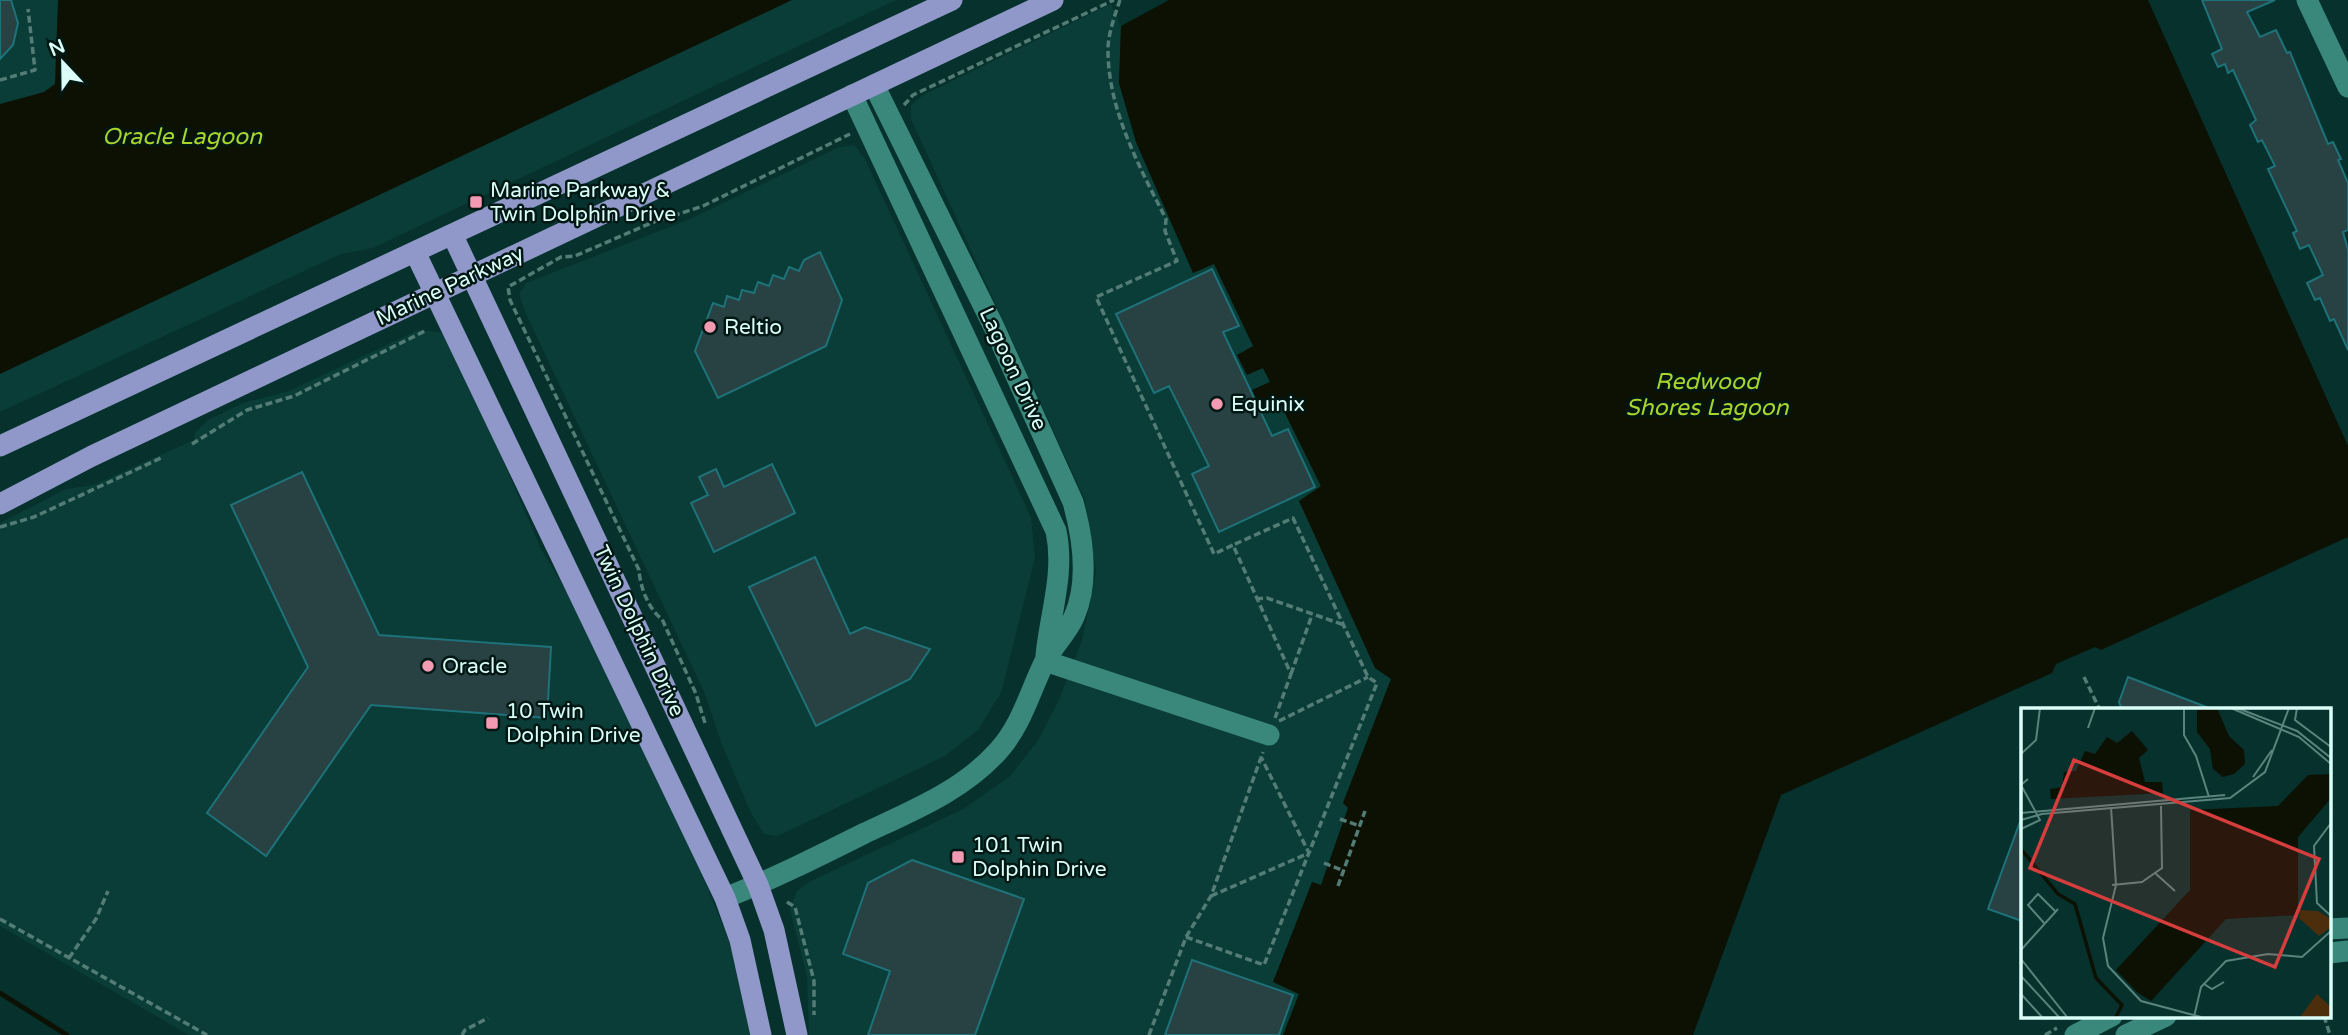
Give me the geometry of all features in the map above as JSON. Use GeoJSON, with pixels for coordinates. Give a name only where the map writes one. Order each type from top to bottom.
{"type":"FeatureCollection","features":[{"type":"Feature","properties":{"kind":"main road","name":"Marine Parkway"},"geometry":{"type":"LineString","coordinates":[[0,446],[952,0]]}},
{"type":"Feature","properties":{"kind":"main road","name":"Marine Parkway"},"geometry":{"type":"LineString","coordinates":[[0,504],[92,456],[1054,0]]}},
{"type":"Feature","properties":{"kind":"main road","name":"Twin Dolphin Drive"},"geometry":{"type":"LineString","coordinates":[[453,236],[758,885],[774,930],[797,1035]]}},
{"type":"Feature","properties":{"kind":"main road","name":"Twin Dolphin Drive"},"geometry":{"type":"LineString","coordinates":[[415,252],[725,898],[740,940],[761,1035]]}},
{"type":"Feature","properties":{"kind":"street"},"geometry":{"type":"LineString","coordinates":[[2307,0],[2348,87]]}},
{"type":"Feature","properties":{"kind":"street","name":"Lagoon Drive"},"geometry":{"type":"LineString","coordinates":[[725,898],[758,885],[924,805],[972,777],[1000,749],[1027,707],[1045,661],[1074,617],[1081,590],[1083,564],[1076,513],[994,327],[874,85]]}},
{"type":"Feature","properties":{"kind":"street","name":"Lagoon Drive"},"geometry":{"type":"LineString","coordinates":[[852,95],[1056,531],[1060,552],[1058,589],[1050,617],[1045,661]]}},
{"type":"Feature","properties":{"kind":"street"},"geometry":{"type":"LineString","coordinates":[[1045,661],[1269,736]]}},
{"type":"Feature","properties":{"kind":"street"},"geometry":{"type":"LineString","coordinates":[[2330,929],[2348,928]]}},
{"type":"Feature","properties":{"kind":"street"},"geometry":{"type":"LineString","coordinates":[[2330,953],[2348,951]]}},
{"type":"Feature","properties":{"kind":"street"},"geometry":{"type":"LineString","coordinates":[[2075,1035],[2108,1018]]}},
{"type":"Feature","properties":{"kind":"street"},"geometry":{"type":"LineString","coordinates":[[2126,1035],[2162,1018]]}},
{"type":"Feature","properties":{"kind":"path"},"geometry":{"type":"LineString","coordinates":[[902,110],[913,95],[1114,0]]}},
{"type":"Feature","properties":{"kind":"path"},"geometry":{"type":"LineString","coordinates":[[1120,0],[1108,44],[1114,93],[1130,142],[1166,219],[1165,231],[1177,261],[1096,297],[1214,554],[1293,518],[1368,677],[1377,683],[1264,965],[1186,937]]}},
{"type":"Feature","properties":{"kind":"path"},"geometry":{"type":"LineString","coordinates":[[0,80],[35,70],[28,9]]}},
{"type":"Feature","properties":{"kind":"path"},"geometry":{"type":"LineString","coordinates":[[654,613],[640,581],[639,570],[510,300],[508,287],[561,257],[575,256],[651,223],[703,206],[852,133]]}},
{"type":"Feature","properties":{"kind":"path"},"geometry":{"type":"LineString","coordinates":[[192,444],[247,411],[294,396],[425,331]]}},
{"type":"Feature","properties":{"kind":"path"},"geometry":{"type":"LineString","coordinates":[[0,527],[34,517],[161,457]]}},
{"type":"Feature","properties":{"kind":"path"},"geometry":{"type":"LineString","coordinates":[[1233,545],[1291,674]]}},
{"type":"Feature","properties":{"kind":"path"},"geometry":{"type":"LineString","coordinates":[[1255,599],[1267,597],[1344,625]]}},
{"type":"Feature","properties":{"kind":"path"},"geometry":{"type":"LineString","coordinates":[[1312,615],[1273,724],[1368,677]]}},
{"type":"Feature","properties":{"kind":"path"},"geometry":{"type":"LineString","coordinates":[[2084,677],[2100,708]]}},
{"type":"Feature","properties":{"kind":"path"},"geometry":{"type":"LineString","coordinates":[[1149,1035],[1186,937],[1211,896],[1269,736]]}},
{"type":"Feature","properties":{"kind":"path"},"geometry":{"type":"LineString","coordinates":[[1261,757],[1309,853]]}},
{"type":"Feature","properties":{"kind":"path"},"geometry":{"type":"LineString","coordinates":[[1338,886],[1365,811]]}},
{"type":"Feature","properties":{"kind":"path"},"geometry":{"type":"LineString","coordinates":[[1340,819],[1360,825]]}},
{"type":"Feature","properties":{"kind":"path"},"geometry":{"type":"LineString","coordinates":[[1211,896],[1309,853]]}},
{"type":"Feature","properties":{"kind":"path"},"geometry":{"type":"LineString","coordinates":[[1324,863],[1344,871]]}},
{"type":"Feature","properties":{"kind":"path"},"geometry":{"type":"LineString","coordinates":[[69,958],[96,919],[107,891]]}},
{"type":"Feature","properties":{"kind":"path"},"geometry":{"type":"LineString","coordinates":[[787,902],[795,906],[814,981],[814,1021]]}},
{"type":"Feature","properties":{"kind":"path"},"geometry":{"type":"LineString","coordinates":[[0,919],[207,1035]]}},
{"type":"Feature","properties":{"kind":"path"},"geometry":{"type":"LineString","coordinates":[[462,1035],[465,1030],[488,1018]]}},
{"type":"Feature","properties":{"kind":"path"},"geometry":{"type":"LineString","coordinates":[[2325,1018],[2330,1035]]}},
{"type":"Feature","properties":{"kind":"shaded area","name":"Oracle Lagoon"},"geometry":{"type":"Polygon","coordinates":[[[0,0],[896,0],[373,248],[341,254],[0,412],[0,0]]]}},
{"type":"Feature","properties":{"kind":"shaded area"},"geometry":{"type":"Polygon","coordinates":[[[1111,4],[1121,26],[1119,83],[1136,142],[1193,272],[1214,263],[1254,347],[1238,355],[1263,368],[1270,382],[1252,390],[1261,409],[1279,400],[1321,487],[1299,501],[1391,679],[1343,803],[1348,808],[1321,885],[1313,882],[1273,982],[1299,994],[1283,1035],[809,1035],[807,977],[790,909],[797,891],[809,882],[963,809],[1009,777],[1037,742],[1058,702],[1082,640],[1096,572],[1085,500],[911,119],[911,105],[923,95],[1111,4]]]}},
{"type":"Feature","properties":{"kind":"shaded area"},"geometry":{"type":"Polygon","coordinates":[[[854,145],[865,159],[1031,517],[1035,558],[1001,693],[978,730],[945,756],[778,836],[764,834],[751,813],[722,745],[705,694],[519,294],[526,283],[690,219],[839,147],[854,145]]]}},
{"type":"Feature","properties":{"kind":"shaded area"},"geometry":{"type":"Polygon","coordinates":[[[418,330],[440,332],[454,346],[541,549],[580,612],[692,849],[731,946],[751,1035],[189,1035],[0,926],[0,523],[66,489],[93,485],[194,440],[195,433],[208,420],[243,403],[289,391],[418,330]]]}},
{"type":"Feature","properties":{"kind":"water","name":"Oracle Lagoon"},"geometry":{"type":"Polygon","coordinates":[[[58,0],[792,0],[0,374],[0,104],[44,92],[55,84],[58,0]]]}},
{"type":"Feature","properties":{"kind":"water","name":"Redwood Shores Lagoon"},"geometry":{"type":"Polygon","coordinates":[[[1169,0],[2148,0],[2348,446],[2348,537],[2101,650],[2095,647],[2056,664],[2052,673],[1781,795],[1693,1035],[1283,1035],[1299,994],[1273,982],[1312,882],[1321,885],[1348,808],[1343,803],[1391,679],[1375,668],[1299,501],[1321,486],[1279,401],[1261,410],[1252,390],[1270,382],[1263,368],[1247,375],[1237,355],[1253,346],[1214,264],[1193,273],[1136,142],[1119,83],[1121,26],[1169,0]]]}},
{"type":"Feature","properties":{"kind":"building"},"geometry":{"type":"Polygon","coordinates":[[[0,0],[11,0],[18,23],[13,45],[0,59],[0,0]]]}},
{"type":"Feature","properties":{"kind":"building"},"geometry":{"type":"Polygon","coordinates":[[[2202,0],[2275,0],[2247,12],[2260,37],[2276,30],[2287,53],[2290,52],[2328,144],[2333,142],[2341,159],[2338,160],[2348,183],[2348,230],[2343,232],[2348,250],[2348,350],[2334,319],[2330,321],[2320,298],[2315,300],[2307,283],[2323,275],[2309,245],[2300,249],[2293,233],[2297,231],[2268,169],[2275,166],[2262,140],[2258,142],[2250,125],[2256,120],[2233,70],[2228,73],[2225,64],[2218,67],[2212,54],[2222,49],[2202,0]]]}},
{"type":"Feature","properties":{"kind":"building"},"geometry":{"type":"Polygon","coordinates":[[[820,252],[842,300],[826,346],[718,398],[695,351],[713,303],[724,307],[727,296],[739,300],[742,290],[754,293],[758,282],[769,286],[773,275],[784,279],[789,267],[799,271],[804,260],[820,252]]]}},
{"type":"Feature","properties":{"kind":"building","name":"Equinix"},"geometry":{"type":"Polygon","coordinates":[[[1212,269],[1239,326],[1223,332],[1272,436],[1288,429],[1315,487],[1219,532],[1192,474],[1209,466],[1169,386],[1154,393],[1116,314],[1212,269]]]}},
{"type":"Feature","properties":{"kind":"building"},"geometry":{"type":"Polygon","coordinates":[[[772,464],[795,513],[714,552],[691,503],[708,495],[699,477],[716,469],[724,487],[772,464]]]}},
{"type":"Feature","properties":{"kind":"building","name":"Oracle"},"geometry":{"type":"Polygon","coordinates":[[[302,472],[379,635],[551,647],[547,718],[371,705],[266,856],[207,813],[308,667],[231,505],[302,472]]]}},
{"type":"Feature","properties":{"kind":"building"},"geometry":{"type":"Polygon","coordinates":[[[815,557],[850,634],[865,627],[930,649],[910,679],[816,726],[749,587],[815,557]]]}},
{"type":"Feature","properties":{"kind":"building"},"geometry":{"type":"Polygon","coordinates":[[[2128,677],[2209,708],[2121,708],[2119,702],[2128,677]]]}},
{"type":"Feature","properties":{"kind":"building"},"geometry":{"type":"Polygon","coordinates":[[[2021,819],[2021,921],[1988,909],[2021,819]]]}},
{"type":"Feature","properties":{"kind":"building"},"geometry":{"type":"Polygon","coordinates":[[[912,860],[1024,899],[975,1035],[868,1035],[890,971],[843,954],[868,883],[912,860]]]}},
{"type":"Feature","properties":{"kind":"building"},"geometry":{"type":"Polygon","coordinates":[[[1192,960],[1293,995],[1279,1035],[1165,1035],[1192,960]]]}},
{"type":"Feature","properties":{"kind":"waterway"},"geometry":{"type":"LineString","coordinates":[[0,993],[67,1035]]}},
{"type":"Feature","properties":{"kind":"place","name":"Marine Parkway & Twin Dolphin Drive"},"geometry":{"type":"Point","coordinates":[476,202]}},
{"type":"Feature","properties":{"kind":"place","name":"Reltio"},"geometry":{"type":"Point","coordinates":[710,327]}},
{"type":"Feature","properties":{"kind":"place","name":"Equinix"},"geometry":{"type":"Point","coordinates":[1217,404]}},
{"type":"Feature","properties":{"kind":"place","name":"Oracle"},"geometry":{"type":"Point","coordinates":[428,666]}},
{"type":"Feature","properties":{"kind":"place","name":"10 Twin Dolphin Drive"},"geometry":{"type":"Point","coordinates":[492,723]}},
{"type":"Feature","properties":{"kind":"place","name":"101 Twin Dolphin Drive"},"geometry":{"type":"Point","coordinates":[958,857]}}]}
